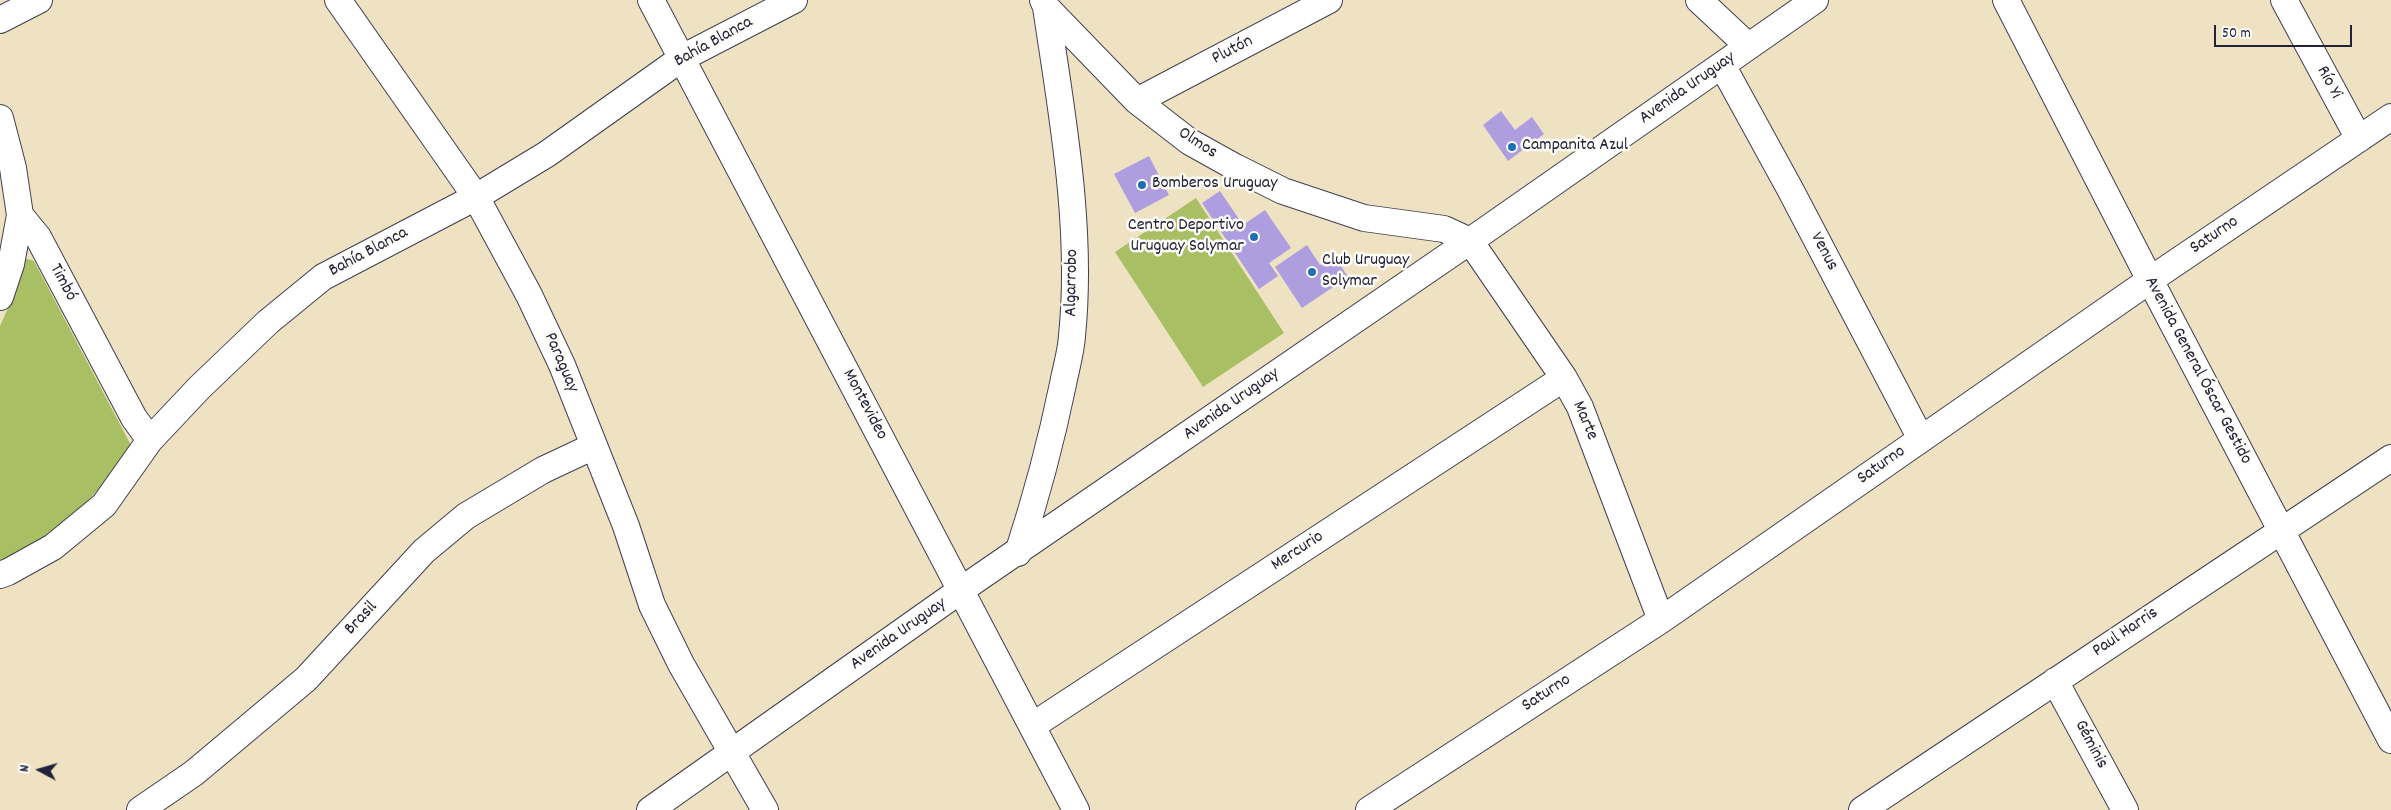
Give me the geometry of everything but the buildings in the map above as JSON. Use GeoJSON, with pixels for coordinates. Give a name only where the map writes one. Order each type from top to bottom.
{"type":"FeatureCollection","features":[{"type":"Feature","properties":{"kind":"street"},"geometry":{"type":"LineString","coordinates":[[0,20],[39,0]]}},
{"type":"Feature","properties":{"kind":"street","name":"Paraguay"},"geometry":{"type":"LineString","coordinates":[[338,0],[476,197],[529,295],[562,365],[626,526],[652,605],[681,664],[765,810]]}},
{"type":"Feature","properties":{"kind":"street","name":"Montevideo"},"geometry":{"type":"LineString","coordinates":[[651,0],[1076,810]]}},
{"type":"Feature","properties":{"kind":"street","name":"Bahía Blanca"},"geometry":{"type":"LineString","coordinates":[[0,574],[8,572],[53,547],[104,505],[150,440],[198,388],[268,322],[323,277],[476,197],[547,154],[682,58],[794,0]]}},
{"type":"Feature","properties":{"kind":"street","name":"Plutón"},"geometry":{"type":"LineString","coordinates":[[1137,101],[1329,0]]}},
{"type":"Feature","properties":{"kind":"street"},"geometry":{"type":"LineString","coordinates":[[1699,0],[1748,46]]}},
{"type":"Feature","properties":{"kind":"street","name":"Avenida Uruguay"},"geometry":{"type":"LineString","coordinates":[[650,810],[961,590],[1018,553],[1470,241],[1815,0]]}},
{"type":"Feature","properties":{"kind":"street","name":"Avenida General Óscar Gestido"},"geometry":{"type":"LineString","coordinates":[[2006,0],[2280,531],[2391,740]]}},
{"type":"Feature","properties":{"kind":"street","name":"Río Yi"},"geometry":{"type":"LineString","coordinates":[[2284,0],[2358,139]]}},
{"type":"Feature","properties":{"kind":"street","name":"Olmos"},"geometry":{"type":"LineString","coordinates":[[1045,4],[1137,101],[1190,142],[1283,191],[1364,218],[1444,229],[1470,241]]}},
{"type":"Feature","properties":{"kind":"street","name":"Algarrobo"},"geometry":{"type":"LineString","coordinates":[[1018,553],[1037,494],[1072,337],[1075,258],[1070,184],[1045,4]]}},
{"type":"Feature","properties":{"kind":"street","name":"Venus"},"geometry":{"type":"LineString","coordinates":[[1722,65],[1790,189],[1921,439]]}},
{"type":"Feature","properties":{"kind":"street","name":"Saturno"},"geometry":{"type":"LineString","coordinates":[[1369,810],[1661,620],[2150,280],[2391,117]]}},
{"type":"Feature","properties":{"kind":"street"},"geometry":{"type":"LineString","coordinates":[[0,118],[13,168],[20,215],[11,264],[0,297]]}},
{"type":"Feature","properties":{"kind":"street","name":"Timbó"},"geometry":{"type":"LineString","coordinates":[[20,215],[38,237],[134,418],[150,440]]}},
{"type":"Feature","properties":{"kind":"street","name":"Marte"},"geometry":{"type":"LineString","coordinates":[[1470,241],[1564,378],[1580,407],[1661,620]]}},
{"type":"Feature","properties":{"kind":"street","name":"Mercurio"},"geometry":{"type":"LineString","coordinates":[[1032,726],[1564,378]]}},
{"type":"Feature","properties":{"kind":"street","name":"Brasil"},"geometry":{"type":"LineString","coordinates":[[140,810],[194,774],[306,679],[424,551],[466,516],[543,470],[594,446]]}},
{"type":"Feature","properties":{"kind":"street","name":"Paul Harris"},"geometry":{"type":"LineString","coordinates":[[1862,810],[2391,458]]}},
{"type":"Feature","properties":{"kind":"street","name":"Géminis"},"geometry":{"type":"LineString","coordinates":[[2055,681],[2125,810]]}},
{"type":"Feature","properties":{"kind":"green space"},"geometry":{"type":"Polygon","coordinates":[[[1196,198],[1284,333],[1203,387],[1115,252],[1196,198]]]}},
{"type":"Feature","properties":{"kind":"green space"},"geometry":{"type":"Polygon","coordinates":[[[24,258],[34,261],[134,451],[69,521],[28,550],[0,563],[0,326],[16,290],[24,258]]]}},
{"type":"Feature","properties":{"kind":"place","name":"Campanita Azul"},"geometry":{"type":"Point","coordinates":[1512,147]}},
{"type":"Feature","properties":{"kind":"place","name":"Bomberos Uruguay"},"geometry":{"type":"Point","coordinates":[1142,185]}},
{"type":"Feature","properties":{"kind":"place","name":"Centro Deportivo Uruguay Solymar"},"geometry":{"type":"Point","coordinates":[1254,237]}},
{"type":"Feature","properties":{"kind":"place","name":"Club Uruguay Solymar"},"geometry":{"type":"Point","coordinates":[1312,272]}}]}
